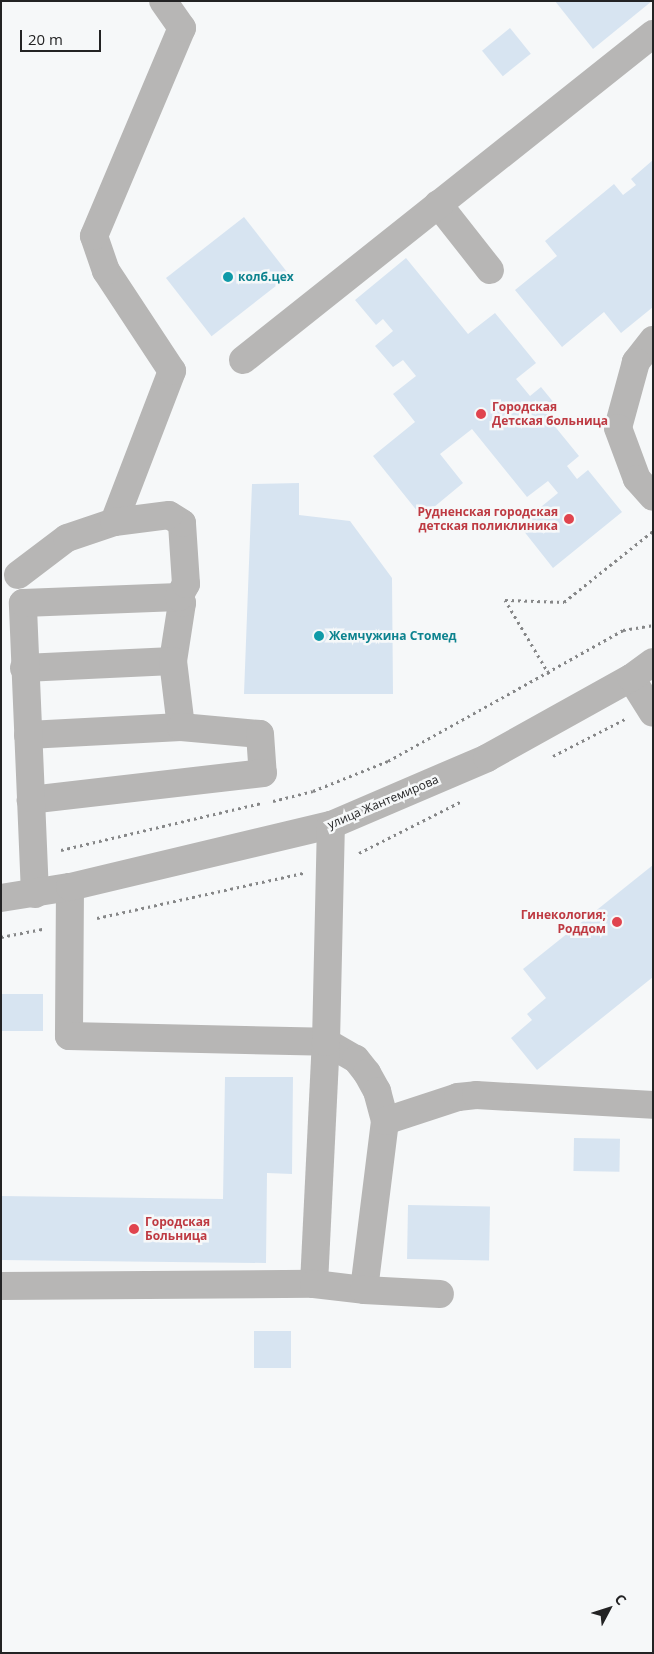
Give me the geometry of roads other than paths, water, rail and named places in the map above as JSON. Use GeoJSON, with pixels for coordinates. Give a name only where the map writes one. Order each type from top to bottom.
{"type":"FeatureCollection","features":[{"type":"Feature","properties":{"kind":"street"},"geometry":{"type":"LineString","coordinates":[[114,522],[172,371],[106,272],[94,236],[182,28],[163,1]]}},
{"type":"Feature","properties":{"kind":"street"},"geometry":{"type":"LineString","coordinates":[[243,360],[653,34]]}},
{"type":"Feature","properties":{"kind":"street"},"geometry":{"type":"LineString","coordinates":[[438,204],[490,270]]}},
{"type":"Feature","properties":{"kind":"street"},"geometry":{"type":"LineString","coordinates":[[653,340],[636,362],[618,428],[637,479],[653,497]]}},
{"type":"Feature","properties":{"kind":"street"},"geometry":{"type":"LineString","coordinates":[[35,894],[24,668],[23,603],[10,570],[67,538],[114,522],[169,515],[182,523],[186,584],[179,597]]}},
{"type":"Feature","properties":{"kind":"street"},"geometry":{"type":"LineString","coordinates":[[23,603],[179,597]]}},
{"type":"Feature","properties":{"kind":"street"},"geometry":{"type":"LineString","coordinates":[[179,597],[182,603],[173,661],[181,727]]}},
{"type":"Feature","properties":{"kind":"street"},"geometry":{"type":"LineString","coordinates":[[24,668],[173,661]]}},
{"type":"Feature","properties":{"kind":"street","name":"улица Жантемирова"},"geometry":{"type":"LineString","coordinates":[[1,898],[70,887],[330,825],[487,758],[631,678],[653,662]]}},
{"type":"Feature","properties":{"kind":"street"},"geometry":{"type":"LineString","coordinates":[[631,678],[653,712]]}},
{"type":"Feature","properties":{"kind":"street"},"geometry":{"type":"LineString","coordinates":[[28,734],[181,727],[260,734],[263,773],[31,800]]}},
{"type":"Feature","properties":{"kind":"street"},"geometry":{"type":"LineString","coordinates":[[314,1284],[326,1042],[330,825]]}},
{"type":"Feature","properties":{"kind":"street"},"geometry":{"type":"LineString","coordinates":[[70,887],[69,1036],[326,1042],[356,1059],[367,1073],[377,1091],[385,1121],[364,1290]]}},
{"type":"Feature","properties":{"kind":"street"},"geometry":{"type":"LineString","coordinates":[[385,1121],[458,1098],[476,1095],[653,1105]]}},
{"type":"Feature","properties":{"kind":"street"},"geometry":{"type":"LineString","coordinates":[[1,1286],[314,1284],[364,1290],[440,1294]]}},
{"type":"Feature","properties":{"kind":"place","name":"колб.цех"},"geometry":{"type":"Point","coordinates":[228,277]}},
{"type":"Feature","properties":{"kind":"place","name":"Городская Детская больница"},"geometry":{"type":"Point","coordinates":[481,414]}},
{"type":"Feature","properties":{"kind":"place","name":"Рудненская городская детская поликлиника"},"geometry":{"type":"Point","coordinates":[569,519]}},
{"type":"Feature","properties":{"kind":"place","name":"Жемчужина Стомед"},"geometry":{"type":"Point","coordinates":[319,636]}},
{"type":"Feature","properties":{"kind":"place","name":"Гинекология; Роддом"},"geometry":{"type":"Point","coordinates":[617,922]}},
{"type":"Feature","properties":{"kind":"place","name":"Городская Больница"},"geometry":{"type":"Point","coordinates":[134,1229]}}]}
